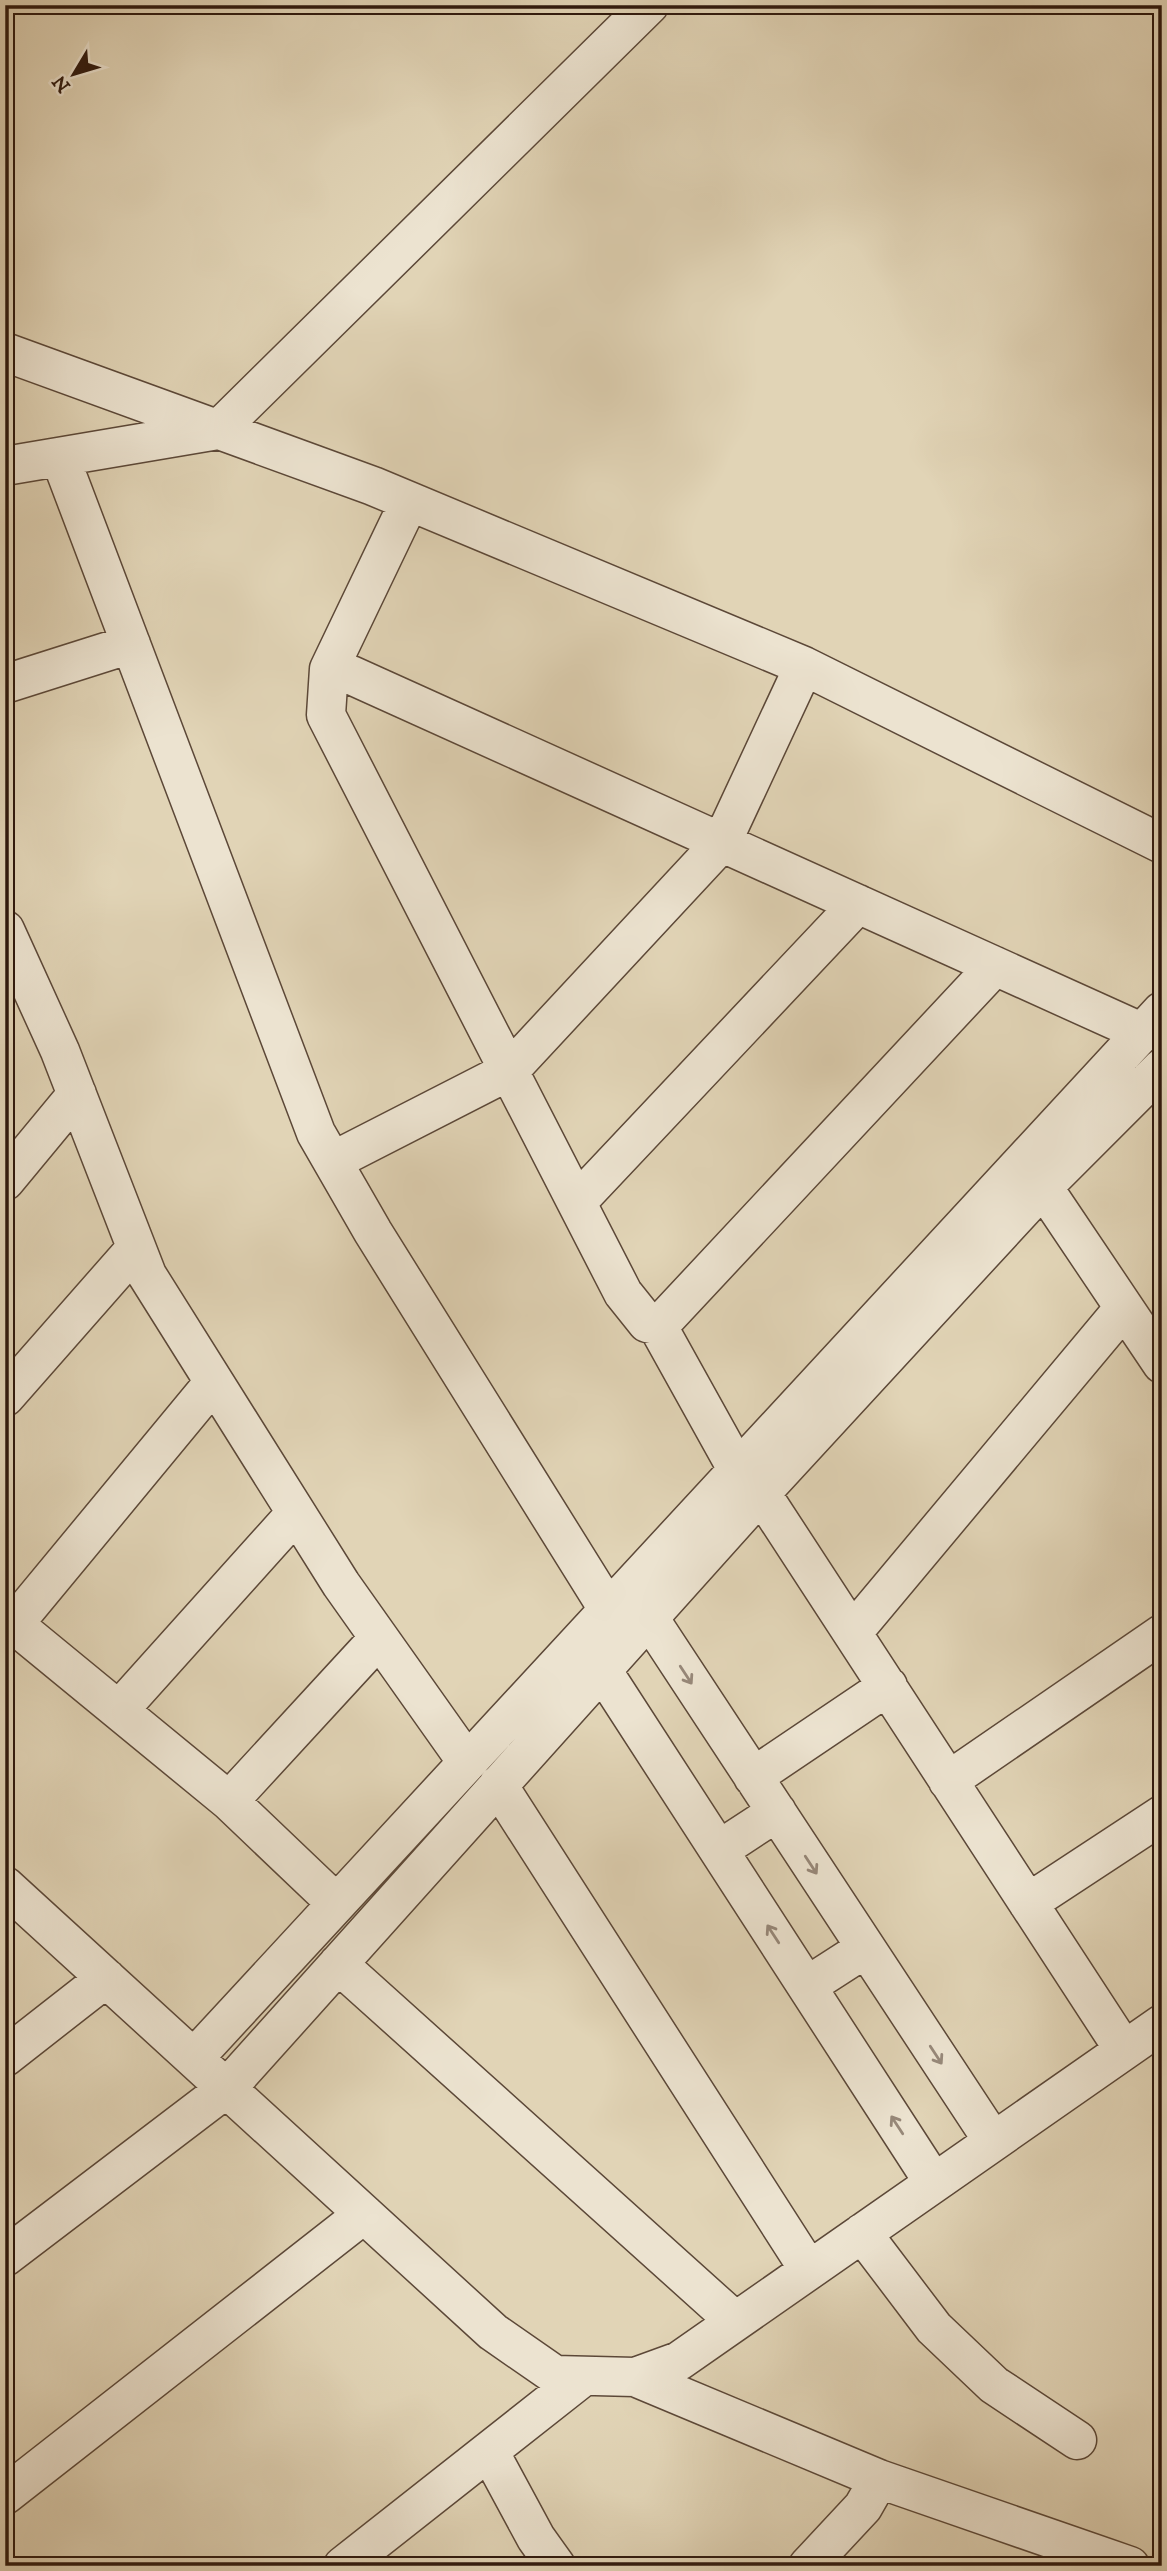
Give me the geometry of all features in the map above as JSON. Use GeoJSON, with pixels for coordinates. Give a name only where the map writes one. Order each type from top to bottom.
{"type":"FeatureCollection","features":[{"type":"Feature","properties":{"kind":"street"},"geometry":{"type":"LineString","coordinates":[[5,466],[218,430],[649,5]]}},
{"type":"Feature","properties":{"kind":"street"},"geometry":{"type":"LineString","coordinates":[[5,352],[409,502],[804,666],[1162,844]]}},
{"type":"Feature","properties":{"kind":"street"},"geometry":{"type":"LineString","coordinates":[[60,457],[316,1133],[373,1233],[608,1609]]}},
{"type":"Feature","properties":{"kind":"street"},"geometry":{"type":"LineString","coordinates":[[409,502],[329,669],[326,715],[623,1293],[647,1323],[657,1325],[749,1481],[853,1632],[947,1781],[1124,2050]]}},
{"type":"Feature","properties":{"kind":"street"},"geometry":{"type":"LineString","coordinates":[[5,684],[131,644]]}},
{"type":"Feature","properties":{"kind":"street"},"geometry":{"type":"LineString","coordinates":[[333,1161],[509,1071],[722,842],[804,666]]}},
{"type":"Feature","properties":{"kind":"street"},"geometry":{"type":"LineString","coordinates":[[5,2257],[227,2088],[649,1618],[749,1481],[1152,1022],[995,966],[351,675],[329,669]]}},
{"type":"Feature","properties":{"kind":"street"},"geometry":{"type":"LineString","coordinates":[[577,1202],[858,904]]}},
{"type":"Feature","properties":{"kind":"street"},"geometry":{"type":"LineString","coordinates":[[9,949],[77,1094],[147,1275],[296,1513],[379,1638],[467,1762]]}},
{"type":"Feature","properties":{"kind":"street"},"geometry":{"type":"LineString","coordinates":[[657,1325],[995,966]]}},
{"type":"Feature","properties":{"kind":"street"},"geometry":{"type":"LineString","coordinates":[[194,2058],[608,1609],[749,1481],[1156,1070],[1162,1068]]}},
{"type":"Feature","properties":{"kind":"street"},"geometry":{"type":"LineString","coordinates":[[5,1181],[77,1094]]}},
{"type":"Feature","properties":{"kind":"street"},"geometry":{"type":"LineString","coordinates":[[1043,1187],[1162,1364]]}},
{"type":"Feature","properties":{"kind":"street"},"geometry":{"type":"LineString","coordinates":[[5,1397],[136,1248]]}},
{"type":"Feature","properties":{"kind":"street"},"geometry":{"type":"LineString","coordinates":[[853,1632],[1124,1308]]}},
{"type":"Feature","properties":{"kind":"street"},"geometry":{"type":"LineString","coordinates":[[214,1382],[9,1620],[229,1801],[335,1902]]}},
{"type":"Feature","properties":{"kind":"street"},"geometry":{"type":"LineString","coordinates":[[120,1709],[296,1513]]}},
{"type":"Feature","properties":{"kind":"street"},"geometry":{"type":"LineString","coordinates":[[649,1618],[993,2141]]}},
{"type":"Feature","properties":{"kind":"street"},"geometry":{"type":"LineString","coordinates":[[947,1781],[1162,1634]]}},
{"type":"Feature","properties":{"kind":"street"},"geometry":{"type":"LineString","coordinates":[[229,1801],[379,1638]]}},
{"type":"Feature","properties":{"kind":"street"},"geometry":{"type":"LineString","coordinates":[[602,1670],[934,2182]]}},
{"type":"Feature","properties":{"kind":"street"},"geometry":{"type":"LineString","coordinates":[[753,1777],[887,1686]]}},
{"type":"Feature","properties":{"kind":"street"},"geometry":{"type":"LineString","coordinates":[[498,1785],[809,2270]]}},
{"type":"Feature","properties":{"kind":"street"},"geometry":{"type":"LineString","coordinates":[[719,1850],[777,1812]]}},
{"type":"Feature","properties":{"kind":"street"},"geometry":{"type":"LineString","coordinates":[[1028,1903],[1162,1815]]}},
{"type":"Feature","properties":{"kind":"street"},"geometry":{"type":"LineString","coordinates":[[5,1886],[493,2332],[555,2375],[635,2377],[679,2361],[1162,2024]]}},
{"type":"Feature","properties":{"kind":"street"},"geometry":{"type":"LineString","coordinates":[[807,1986],[866,1948]]}},
{"type":"Feature","properties":{"kind":"street"},"geometry":{"type":"LineString","coordinates":[[338,1964],[735,2321]]}},
{"type":"Feature","properties":{"kind":"street"},"geometry":{"type":"LineString","coordinates":[[5,2057],[106,1978]]}},
{"type":"Feature","properties":{"kind":"street"},"geometry":{"type":"LineString","coordinates":[[5,2495],[364,2214]]}},
{"type":"Feature","properties":{"kind":"street"},"geometry":{"type":"LineString","coordinates":[[862,2233],[934,2328],[994,2385],[1077,2440]]}},
{"type":"Feature","properties":{"kind":"street"},"geometry":{"type":"LineString","coordinates":[[344,2566],[584,2376]]}},
{"type":"Feature","properties":{"kind":"street"},"geometry":{"type":"LineString","coordinates":[[635,2377],[879,2479],[1130,2566]]}},
{"type":"Feature","properties":{"kind":"street"},"geometry":{"type":"LineString","coordinates":[[489,2451],[536,2538],[556,2566]]}},
{"type":"Feature","properties":{"kind":"street"},"geometry":{"type":"LineString","coordinates":[[808,2566],[863,2507],[879,2479]]}}]}
